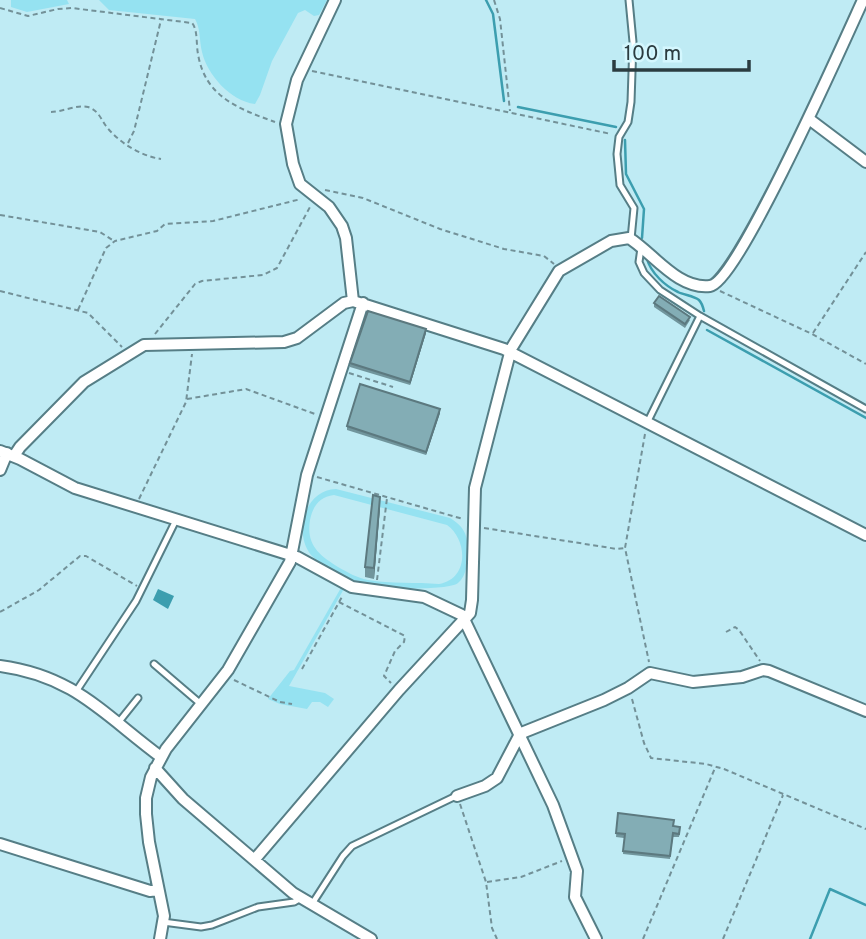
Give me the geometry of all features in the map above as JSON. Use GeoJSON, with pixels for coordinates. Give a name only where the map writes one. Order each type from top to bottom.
{"type":"FeatureCollection","features":[{"type":"Feature","properties":{"kind":"street"},"geometry":{"type":"LineString","coordinates":[[160,939],[163,922],[149,842],[146,804],[148,787],[161,757],[224,675],[292,555],[307,475],[342,371],[358,302],[346,238],[335,216],[300,184],[286,124],[302,69],[335,0]]}},
{"type":"Feature","properties":{"kind":"street"},"geometry":{"type":"LineString","coordinates":[[255,859],[470,613],[477,475],[510,352],[559,271],[611,241],[624,238],[631,239],[679,277],[701,286],[715,285],[736,256],[809,119],[863,0]]}},
{"type":"Feature","properties":{"kind":"street"},"geometry":{"type":"LineString","coordinates":[[809,119],[866,162]]}},
{"type":"Feature","properties":{"kind":"street"},"geometry":{"type":"LineString","coordinates":[[0,470],[7,454],[20,447],[84,382],[127,353],[144,345],[292,341],[344,303],[358,302],[510,352],[866,535]]}},
{"type":"Feature","properties":{"kind":"street"},"geometry":{"type":"LineString","coordinates":[[7,454],[75,488],[292,555],[357,589],[424,597],[457,612],[465,619],[553,805],[578,877],[575,897],[596,939]]}},
{"type":"Feature","properties":{"kind":"street"},"geometry":{"type":"LineString","coordinates":[[0,666],[31,671],[76,690],[161,757]]}},
{"type":"Feature","properties":{"kind":"street"},"geometry":{"type":"LineString","coordinates":[[457,796],[485,786],[497,778],[519,736],[628,688],[650,673],[693,682],[716,681],[766,671],[866,711]]}},
{"type":"Feature","properties":{"kind":"street"},"geometry":{"type":"LineString","coordinates":[[155,768],[183,799],[301,898],[371,939]]}},
{"type":"Feature","properties":{"kind":"street"},"geometry":{"type":"LineString","coordinates":[[0,844],[143,889],[158,890]]}},
{"type":"Feature","properties":{"kind":"lane"},"geometry":{"type":"LineString","coordinates":[[629,0],[632,42],[631,102],[628,122],[619,137],[619,179],[634,212],[631,239]]}},
{"type":"Feature","properties":{"kind":"lane"},"geometry":{"type":"LineString","coordinates":[[641,248],[639,262],[648,279],[700,316],[866,408]]}},
{"type":"Feature","properties":{"kind":"lane"},"geometry":{"type":"LineString","coordinates":[[647,423],[700,316]]}},
{"type":"Feature","properties":{"kind":"lane"},"geometry":{"type":"LineString","coordinates":[[76,690],[142,589],[176,520]]}},
{"type":"Feature","properties":{"kind":"lane"},"geometry":{"type":"LineString","coordinates":[[154,664],[202,705]]}},
{"type":"Feature","properties":{"kind":"lane"},"geometry":{"type":"LineString","coordinates":[[118,723],[138,698]]}},
{"type":"Feature","properties":{"kind":"lane"},"geometry":{"type":"LineString","coordinates":[[312,904],[352,846],[457,796]]}},
{"type":"Feature","properties":{"kind":"lane"},"geometry":{"type":"LineString","coordinates":[[163,922],[201,927],[258,906],[294,902],[301,898]]}},
{"type":"Feature","properties":{"kind":"path"},"geometry":{"type":"LineString","coordinates":[[494,0],[498,10],[510,112]]}},
{"type":"Feature","properties":{"kind":"path"},"geometry":{"type":"LineString","coordinates":[[0,8],[28,16],[72,8],[195,25],[203,74],[216,91],[248,114],[286,124]]}},
{"type":"Feature","properties":{"kind":"path"},"geometry":{"type":"LineString","coordinates":[[128,144],[134,131],[161,19]]}},
{"type":"Feature","properties":{"kind":"path"},"geometry":{"type":"LineString","coordinates":[[302,69],[619,137]]}},
{"type":"Feature","properties":{"kind":"path"},"geometry":{"type":"LineString","coordinates":[[51,112],[91,107],[117,138],[137,152],[161,159]]}},
{"type":"Feature","properties":{"kind":"path"},"geometry":{"type":"LineString","coordinates":[[152,343],[156,333],[195,285],[202,281],[263,275],[277,268],[314,196],[321,189],[363,198],[440,229],[515,252],[544,256],[559,271]]}},
{"type":"Feature","properties":{"kind":"path"},"geometry":{"type":"LineString","coordinates":[[78,310],[106,248],[115,241],[157,230],[165,224],[213,221],[314,196]]}},
{"type":"Feature","properties":{"kind":"path"},"geometry":{"type":"LineString","coordinates":[[0,215],[100,232],[115,241]]}},
{"type":"Feature","properties":{"kind":"path"},"geometry":{"type":"LineString","coordinates":[[813,334],[866,252]]}},
{"type":"Feature","properties":{"kind":"path"},"geometry":{"type":"LineString","coordinates":[[715,285],[720,291],[752,308],[813,334],[866,364]]}},
{"type":"Feature","properties":{"kind":"path"},"geometry":{"type":"LineString","coordinates":[[0,291],[88,313],[127,353]]}},
{"type":"Feature","properties":{"kind":"path"},"geometry":{"type":"LineString","coordinates":[[136,508],[187,399],[192,343]]}},
{"type":"Feature","properties":{"kind":"path"},"geometry":{"type":"LineString","coordinates":[[342,371],[393,387]]}},
{"type":"Feature","properties":{"kind":"path"},"geometry":{"type":"LineString","coordinates":[[187,399],[246,389],[326,418]]}},
{"type":"Feature","properties":{"kind":"path"},"geometry":{"type":"LineString","coordinates":[[647,423],[625,548],[650,673]]}},
{"type":"Feature","properties":{"kind":"path"},"geometry":{"type":"LineString","coordinates":[[307,475],[461,518],[473,524],[617,549],[625,548]]}},
{"type":"Feature","properties":{"kind":"path"},"geometry":{"type":"LineString","coordinates":[[377,581],[387,497]]}},
{"type":"Feature","properties":{"kind":"path"},"geometry":{"type":"LineString","coordinates":[[0,612],[39,590],[80,556],[86,556],[142,589]]}},
{"type":"Feature","properties":{"kind":"path"},"geometry":{"type":"LineString","coordinates":[[302,669],[349,585]]}},
{"type":"Feature","properties":{"kind":"path"},"geometry":{"type":"LineString","coordinates":[[339,602],[405,636],[384,676],[400,690]]}},
{"type":"Feature","properties":{"kind":"path"},"geometry":{"type":"LineString","coordinates":[[726,632],[735,627],[739,630],[766,671]]}},
{"type":"Feature","properties":{"kind":"path"},"geometry":{"type":"LineString","coordinates":[[224,675],[279,702],[292,704]]}},
{"type":"Feature","properties":{"kind":"path"},"geometry":{"type":"LineString","coordinates":[[628,688],[651,758],[715,767],[866,829]]}},
{"type":"Feature","properties":{"kind":"path"},"geometry":{"type":"LineString","coordinates":[[643,939],[715,767]]}},
{"type":"Feature","properties":{"kind":"path"},"geometry":{"type":"LineString","coordinates":[[723,939],[783,795]]}},
{"type":"Feature","properties":{"kind":"path"},"geometry":{"type":"LineString","coordinates":[[457,796],[486,882],[492,928],[497,939]]}},
{"type":"Feature","properties":{"kind":"path"},"geometry":{"type":"LineString","coordinates":[[486,882],[521,877],[572,858]]}},
{"type":"Feature","properties":{"kind":"shaded area"},"geometry":{"type":"Polygon","coordinates":[[[11,0],[67,0],[69,4],[27,12],[11,7],[11,0]]]}},
{"type":"Feature","properties":{"kind":"shaded area"},"geometry":{"type":"Polygon","coordinates":[[[99,0],[327,0],[319,15],[314,16],[305,10],[298,13],[272,61],[255,104],[237,98],[214,77],[201,48],[195,19],[109,10],[99,0]]]}},
{"type":"Feature","properties":{"kind":"shaded area"},"geometry":{"type":"Polygon","coordinates":[[[336,489],[450,518],[463,530],[467,543],[466,567],[461,580],[452,586],[382,588],[357,583],[327,568],[311,555],[303,535],[305,514],[310,504],[316,496],[336,489]],[[334,495],[324,498],[315,506],[309,529],[312,543],[325,558],[356,576],[376,581],[439,584],[456,575],[462,558],[459,540],[447,525],[334,495]]]}},
{"type":"Feature","properties":{"kind":"shaded area"},"geometry":{"type":"Polygon","coordinates":[[[342,586],[345,587],[289,686],[325,693],[334,699],[328,707],[320,702],[312,702],[307,709],[268,699],[290,671],[294,670],[342,586]]]}},
{"type":"Feature","properties":{"kind":"shaded area"},"geometry":{"type":"Polygon","coordinates":[[[158,589],[174,596],[168,609],[153,600],[158,589]]]}},
{"type":"Feature","properties":{"kind":"building"},"geometry":{"type":"Polygon","coordinates":[[[659,296],[690,317],[685,324],[654,303],[659,296]]]}},
{"type":"Feature","properties":{"kind":"building"},"geometry":{"type":"Polygon","coordinates":[[[368,311],[426,329],[410,382],[350,363],[368,311]]]}},
{"type":"Feature","properties":{"kind":"building"},"geometry":{"type":"Polygon","coordinates":[[[360,384],[440,409],[426,452],[347,426],[360,384]]]}},
{"type":"Feature","properties":{"kind":"building"},"geometry":{"type":"Polygon","coordinates":[[[373,495],[380,497],[374,568],[365,567],[373,495]]]}},
{"type":"Feature","properties":{"kind":"building"},"geometry":{"type":"Polygon","coordinates":[[[618,813],[674,820],[673,826],[680,827],[679,834],[673,833],[670,856],[623,851],[625,834],[616,833],[618,813]]]}},
{"type":"Feature","properties":{"kind":"waterway"},"geometry":{"type":"LineString","coordinates":[[486,0],[493,14],[504,101]]}},
{"type":"Feature","properties":{"kind":"waterway"},"geometry":{"type":"LineString","coordinates":[[518,107],[616,127]]}},
{"type":"Feature","properties":{"kind":"waterway"},"geometry":{"type":"LineString","coordinates":[[625,140],[626,174],[644,209],[642,238]]}},
{"type":"Feature","properties":{"kind":"waterway"},"geometry":{"type":"LineString","coordinates":[[647,259],[655,274],[664,283],[699,300],[704,311]]}},
{"type":"Feature","properties":{"kind":"waterway"},"geometry":{"type":"LineString","coordinates":[[707,330],[866,418]]}},
{"type":"Feature","properties":{"kind":"waterway"},"geometry":{"type":"LineString","coordinates":[[810,939],[830,889],[866,905]]}}]}
